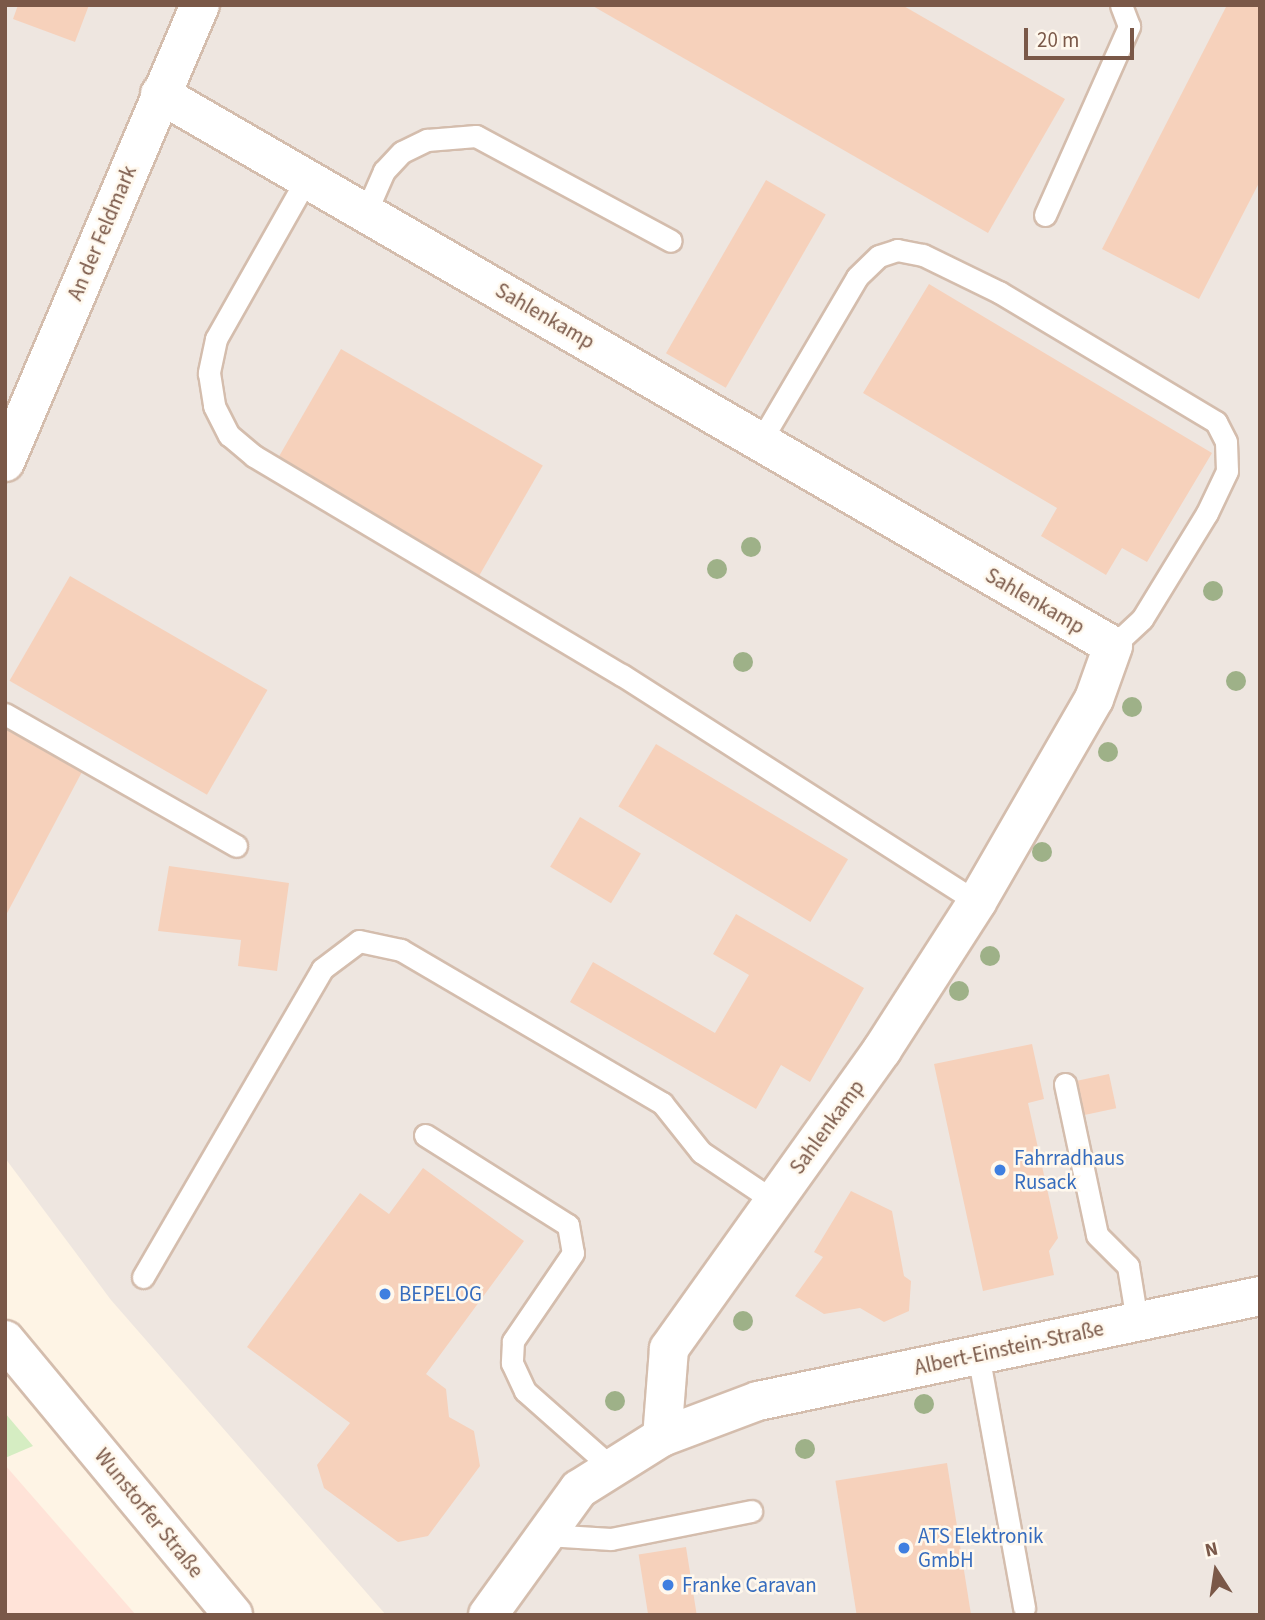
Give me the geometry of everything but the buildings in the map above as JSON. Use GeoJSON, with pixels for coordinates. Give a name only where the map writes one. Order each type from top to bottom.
{"type":"FeatureCollection","features":[{"type":"Feature","properties":{"kind":"street","name":"An der Feldmark"},"geometry":{"type":"LineString","coordinates":[[5,462],[200,5]]}},
{"type":"Feature","properties":{"kind":"street","name":"Sahlenkamp"},"geometry":{"type":"LineString","coordinates":[[160,94],[1113,646],[1094,699],[977,902],[775,1200],[669,1349],[662,1437]]}},
{"type":"Feature","properties":{"kind":"street","name":"Albert-Einstein-Straße"},"geometry":{"type":"LineString","coordinates":[[662,1437],[758,1401],[1260,1296]]}},
{"type":"Feature","properties":{"kind":"street","name":"Wunstorfer Straße"},"geometry":{"type":"LineString","coordinates":[[5,1340],[233,1615]]}},
{"type":"Feature","properties":{"kind":"street"},"geometry":{"type":"LineString","coordinates":[[488,1615],[579,1489],[662,1437]]}},
{"type":"Feature","properties":{"kind":"lane"},"geometry":{"type":"LineString","coordinates":[[1045,215],[1129,26],[1121,5]]}},
{"type":"Feature","properties":{"kind":"lane"},"geometry":{"type":"LineString","coordinates":[[366,212],[374,186],[402,152],[437,137],[476,136],[671,242]]}},
{"type":"Feature","properties":{"kind":"lane"},"geometry":{"type":"LineString","coordinates":[[307,178],[216,339],[209,373],[214,406],[229,435],[254,456],[622,675],[977,902]]}},
{"type":"Feature","properties":{"kind":"lane"},"geometry":{"type":"LineString","coordinates":[[760,442],[857,277],[879,256],[897,250],[923,254],[999,292],[1216,422],[1226,442],[1227,471],[1207,513],[1142,619],[1113,646]]}},
{"type":"Feature","properties":{"kind":"lane"},"geometry":{"type":"LineString","coordinates":[[5,715],[236,846]]}},
{"type":"Feature","properties":{"kind":"lane"},"geometry":{"type":"LineString","coordinates":[[143,1277],[322,968],[359,941],[401,950],[662,1103],[701,1152],[775,1200]]}},
{"type":"Feature","properties":{"kind":"lane"},"geometry":{"type":"LineString","coordinates":[[1065,1084],[1097,1235],[1128,1266],[1137,1321]]}},
{"type":"Feature","properties":{"kind":"lane"},"geometry":{"type":"LineString","coordinates":[[425,1135],[568,1225],[573,1253],[513,1341],[512,1363],[525,1391],[611,1467]]}},
{"type":"Feature","properties":{"kind":"lane"},"geometry":{"type":"LineString","coordinates":[[978,1354],[1024,1608]]}},
{"type":"Feature","properties":{"kind":"lane"},"geometry":{"type":"LineString","coordinates":[[546,1535],[611,1539],[751,1511]]}},
{"type":"Feature","properties":{"kind":"shaded area"},"geometry":{"type":"Polygon","coordinates":[[[5,5],[1260,5],[1260,1615],[386,1615],[111,1300],[5,1158],[5,5]]]}},
{"type":"Feature","properties":{"kind":"shaded area"},"geometry":{"type":"Polygon","coordinates":[[[5,1465],[136,1615],[5,1615],[5,1465]]]}},
{"type":"Feature","properties":{"kind":"green space"},"geometry":{"type":"Polygon","coordinates":[[[5,1413],[33,1446],[5,1458],[5,1413]]]}},
{"type":"Feature","properties":{"kind":"place","name":"Fahrradhaus Rusack"},"geometry":{"type":"Point","coordinates":[1000,1170]}},
{"type":"Feature","properties":{"kind":"place","name":"BEPELOG"},"geometry":{"type":"Point","coordinates":[385,1294]}},
{"type":"Feature","properties":{"kind":"place","name":"ATS Elektronik GmbH"},"geometry":{"type":"Point","coordinates":[904,1548]}},
{"type":"Feature","properties":{"kind":"place","name":"Franke Caravan"},"geometry":{"type":"Point","coordinates":[668,1585]}}]}
